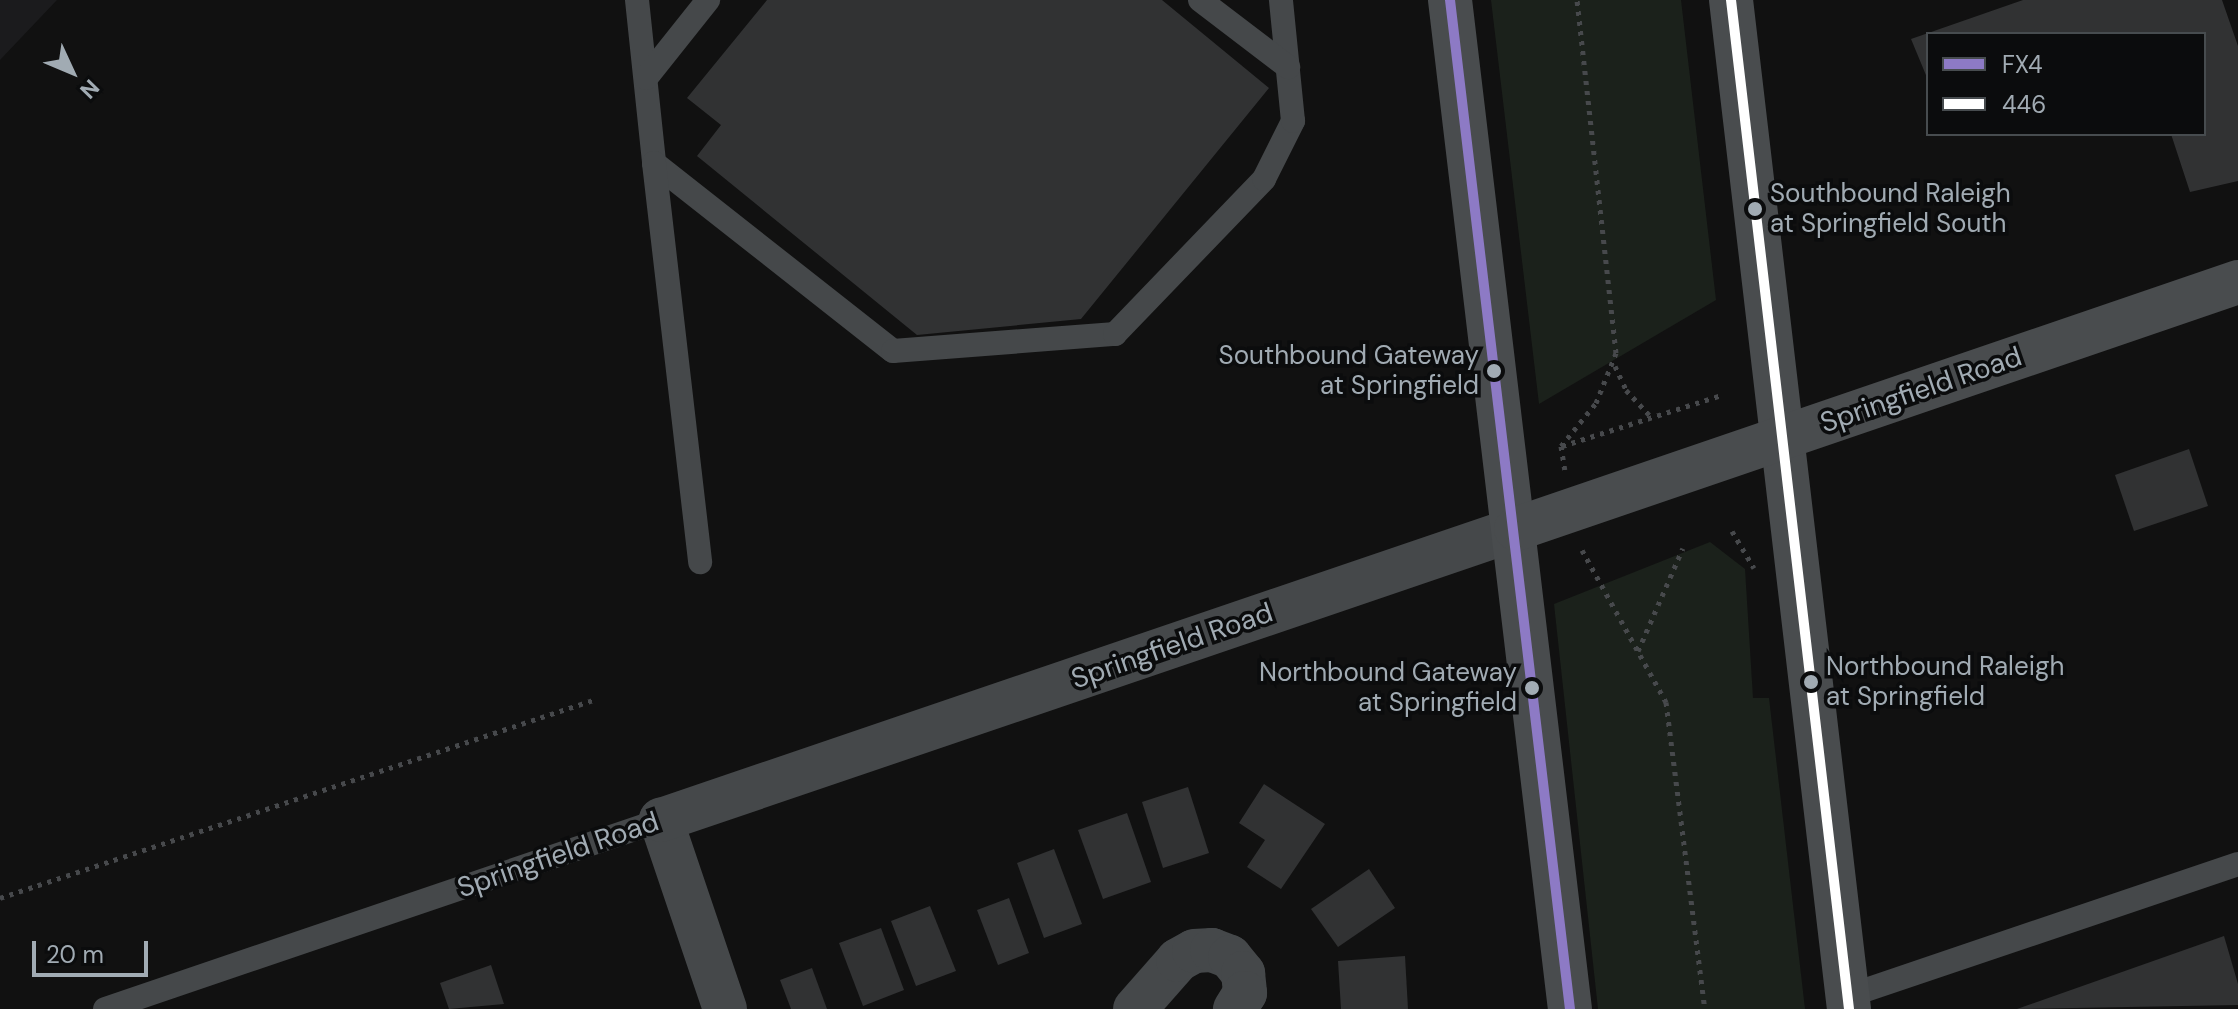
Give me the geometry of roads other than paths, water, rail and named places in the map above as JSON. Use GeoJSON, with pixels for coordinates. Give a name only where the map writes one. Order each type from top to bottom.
{"type":"FeatureCollection","features":[{"type":"Feature","properties":{"kind":"street"},"geometry":{"type":"LineString","coordinates":[[1450,0],[1516,529],[1570,1009]]}},
{"type":"Feature","properties":{"kind":"street"},"geometry":{"type":"LineString","coordinates":[[1731,0],[1849,1002]]}},
{"type":"Feature","properties":{"kind":"street","name":"Springfield Road"},"geometry":{"type":"LineString","coordinates":[[661,820],[2238,282]]}},
{"type":"Feature","properties":{"kind":"street"},"geometry":{"type":"LineString","coordinates":[[661,820],[725,1009]]}},
{"type":"Feature","properties":{"kind":"street"},"geometry":{"type":"LineString","coordinates":[[1139,1009],[1178,960],[1194,951],[1212,950],[1230,957],[1243,973],[1245,993],[1235,1009]]}},
{"type":"Feature","properties":{"kind":"lane"},"geometry":{"type":"LineString","coordinates":[[637,0],[700,562]]}},
{"type":"Feature","properties":{"kind":"lane"},"geometry":{"type":"LineString","coordinates":[[646,78],[708,0]]}},
{"type":"Feature","properties":{"kind":"lane"},"geometry":{"type":"LineString","coordinates":[[1200,0],[1288,67]]}},
{"type":"Feature","properties":{"kind":"lane"},"geometry":{"type":"LineString","coordinates":[[654,163],[893,351],[1115,334],[1264,179],[1293,121],[1281,0]]}},
{"type":"Feature","properties":{"kind":"lane","name":"Springfield Road"},"geometry":{"type":"LineString","coordinates":[[105,1009],[661,820]]}},
{"type":"Feature","properties":{"kind":"lane"},"geometry":{"type":"LineString","coordinates":[[1849,1002],[2238,864]]}},
{"type":"Feature","properties":{"kind":"place","name":"Southbound Raleigh at Springfield South"},"geometry":{"type":"Point","coordinates":[1755,209]}},
{"type":"Feature","properties":{"kind":"place","name":"Southbound Gateway at Springfield"},"geometry":{"type":"Point","coordinates":[1494,371]}},
{"type":"Feature","properties":{"kind":"place","name":"Northbound Raleigh at Springfield"},"geometry":{"type":"Point","coordinates":[1811,682]}},
{"type":"Feature","properties":{"kind":"place","name":"Northbound Gateway at Springfield"},"geometry":{"type":"Point","coordinates":[1532,688]}}]}
